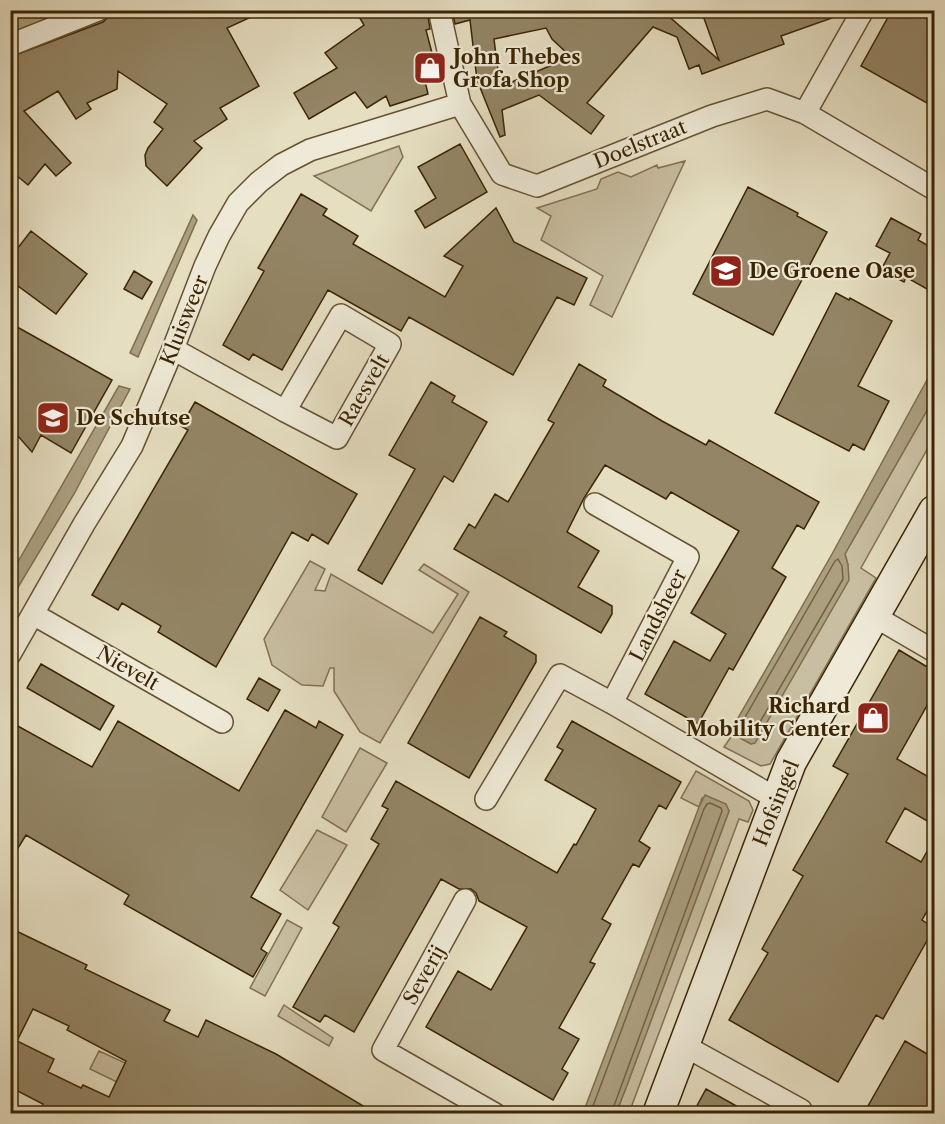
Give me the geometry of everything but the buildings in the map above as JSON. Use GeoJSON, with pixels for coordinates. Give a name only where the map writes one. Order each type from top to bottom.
{"type":"FeatureCollection","features":[{"type":"Feature","properties":{"kind":"street"},"geometry":{"type":"LineString","coordinates":[[10,45],[98,10]]}},
{"type":"Feature","properties":{"kind":"street","name":"Doelstraat"},"geometry":{"type":"LineString","coordinates":[[439,10],[460,104],[501,174],[537,186],[712,116],[768,99],[805,113],[934,189]]}},
{"type":"Feature","properties":{"kind":"street"},"geometry":{"type":"LineString","coordinates":[[805,113],[863,10]]}},
{"type":"Feature","properties":{"kind":"street","name":"Kluisweer"},"geometry":{"type":"LineString","coordinates":[[10,654],[132,446],[205,266],[238,203],[281,165],[310,150],[460,104]]}},
{"type":"Feature","properties":{"kind":"street","name":"Raesvelt"},"geometry":{"type":"LineString","coordinates":[[173,349],[285,411],[337,438],[390,344],[341,315],[285,411]]}},
{"type":"Feature","properties":{"kind":"street","name":"Landsheer"},"geometry":{"type":"LineString","coordinates":[[595,504],[688,557],[612,703]]}},
{"type":"Feature","properties":{"kind":"street","name":"Hofsingel"},"geometry":{"type":"LineString","coordinates":[[658,1113],[791,762],[934,511]]}},
{"type":"Feature","properties":{"kind":"street","name":"Nievelt"},"geometry":{"type":"LineString","coordinates":[[33,614],[222,722]]}},
{"type":"Feature","properties":{"kind":"street"},"geometry":{"type":"LineString","coordinates":[[874,616],[934,651]]}},
{"type":"Feature","properties":{"kind":"street"},"geometry":{"type":"LineString","coordinates":[[486,799],[560,675],[777,799]]}},
{"type":"Feature","properties":{"kind":"street","name":"Severij"},"geometry":{"type":"LineString","coordinates":[[465,900],[383,1050],[471,1107]]}},
{"type":"Feature","properties":{"kind":"street"},"geometry":{"type":"LineString","coordinates":[[683,1045],[801,1110],[800,1113]]}},
{"type":"Feature","properties":{"kind":"street"},"geometry":{"type":"LineString","coordinates":[[471,1107],[495,1113]]}},
{"type":"Feature","properties":{"kind":"shaded area"},"geometry":{"type":"Polygon","coordinates":[[[399,146],[403,157],[371,211],[314,176],[399,146]]]}},
{"type":"Feature","properties":{"kind":"shaded area"},"geometry":{"type":"Polygon","coordinates":[[[685,161],[612,317],[590,305],[603,276],[541,240],[551,216],[537,208],[597,189],[601,179],[618,172],[631,177],[657,165],[658,168],[685,161]]]}},
{"type":"Feature","properties":{"kind":"shaded area"},"geometry":{"type":"Polygon","coordinates":[[[934,398],[934,437],[861,568],[876,578],[770,764],[761,766],[724,747],[733,734],[751,744],[848,565],[845,554],[934,398]]]}},
{"type":"Feature","properties":{"kind":"shaded area"},"geometry":{"type":"Polygon","coordinates":[[[310,561],[325,569],[315,590],[325,591],[331,574],[433,633],[458,594],[419,570],[424,564],[469,592],[380,743],[360,732],[334,691],[334,668],[330,668],[323,686],[302,685],[272,665],[264,639],[310,561]]]}},
{"type":"Feature","properties":{"kind":"shaded area"},"geometry":{"type":"Polygon","coordinates":[[[360,748],[387,763],[346,832],[322,817],[360,748]]]}},
{"type":"Feature","properties":{"kind":"shaded area"},"geometry":{"type":"Polygon","coordinates":[[[696,771],[749,801],[753,810],[748,822],[739,819],[632,1105],[636,1113],[616,1114],[729,811],[702,798],[699,807],[681,798],[696,771]]]}},
{"type":"Feature","properties":{"kind":"shaded area"},"geometry":{"type":"Polygon","coordinates":[[[317,830],[347,845],[308,910],[280,890],[317,830]]]}},
{"type":"Feature","properties":{"kind":"shaded area"},"geometry":{"type":"Polygon","coordinates":[[[287,920],[302,928],[265,996],[250,988],[287,920]]]}},
{"type":"Feature","properties":{"kind":"shaded area"},"geometry":{"type":"Polygon","coordinates":[[[284,1005],[333,1038],[329,1046],[278,1016],[284,1005]]]}},
{"type":"Feature","properties":{"kind":"shaded area"},"geometry":{"type":"Polygon","coordinates":[[[99,1051],[134,1067],[125,1086],[90,1069],[99,1051]]]}},
{"type":"Feature","properties":{"kind":"water"},"geometry":{"type":"Polygon","coordinates":[[[26,11],[72,11],[11,36],[11,17],[26,11]]]}},
{"type":"Feature","properties":{"kind":"water"},"geometry":{"type":"Polygon","coordinates":[[[193,215],[197,220],[138,357],[130,353],[193,215]]]}},
{"type":"Feature","properties":{"kind":"water"},"geometry":{"type":"Polygon","coordinates":[[[934,367],[934,398],[845,554],[849,580],[755,743],[751,744],[733,734],[734,725],[832,554],[934,367]]]}},
{"type":"Feature","properties":{"kind":"water"},"geometry":{"type":"Polygon","coordinates":[[[119,386],[130,389],[74,494],[11,599],[11,574],[119,386]]]}},
{"type":"Feature","properties":{"kind":"water"},"geometry":{"type":"Polygon","coordinates":[[[705,795],[726,804],[729,811],[626,1088],[616,1113],[583,1113],[699,807],[705,795]]]}},
{"type":"Feature","properties":{"kind":"place","name":"John Thebes Grofa Shop"},"geometry":{"type":"Point","coordinates":[430,68]}},
{"type":"Feature","properties":{"kind":"place","name":"De Groene Oase"},"geometry":{"type":"Point","coordinates":[726,271]}},
{"type":"Feature","properties":{"kind":"place","name":"De Schutse"},"geometry":{"type":"Point","coordinates":[53,418]}},
{"type":"Feature","properties":{"kind":"place","name":"Richard Mobility Center"},"geometry":{"type":"Point","coordinates":[873,718]}}]}
